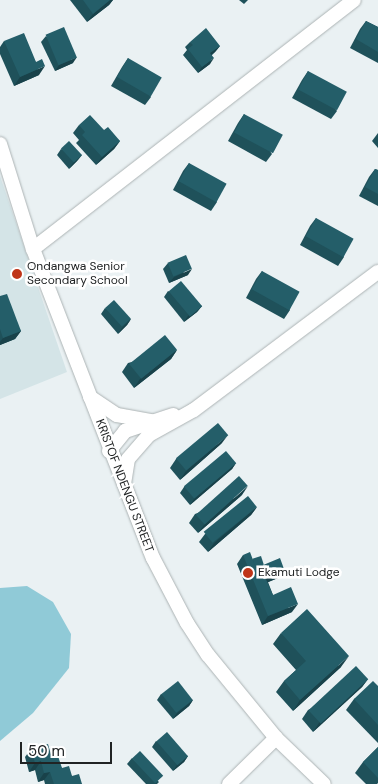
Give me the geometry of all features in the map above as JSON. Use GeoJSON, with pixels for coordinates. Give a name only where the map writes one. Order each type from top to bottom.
{"type":"FeatureCollection","features":[{"type":"Feature","properties":{"kind":"street"},"geometry":{"type":"LineString","coordinates":[[33,250],[354,0]]}},
{"type":"Feature","properties":{"kind":"street","name":"KRISTOF NDENGU STREET"},"geometry":{"type":"LineString","coordinates":[[0,144],[33,250],[109,451],[153,558],[187,623],[208,655],[276,738],[324,784]]}},
{"type":"Feature","properties":{"kind":"street"},"geometry":{"type":"LineString","coordinates":[[124,487],[128,459],[142,441],[194,410],[378,272]]}},
{"type":"Feature","properties":{"kind":"street"},"geometry":{"type":"LineString","coordinates":[[90,397],[117,414],[152,421]]}},
{"type":"Feature","properties":{"kind":"street"},"geometry":{"type":"LineString","coordinates":[[109,451],[120,435],[152,421],[194,410]]}},
{"type":"Feature","properties":{"kind":"street"},"geometry":{"type":"LineString","coordinates":[[229,784],[276,738]]}},
{"type":"Feature","properties":{"kind":"shaded area","name":"Ondangwa Senior Secondary School"},"geometry":{"type":"Polygon","coordinates":[[[0,176],[67,372],[0,399],[0,176]]]}},
{"type":"Feature","properties":{"kind":"water"},"geometry":{"type":"Polygon","coordinates":[[[27,586],[53,602],[71,634],[69,668],[33,713],[0,741],[0,588],[27,586]]]}},
{"type":"Feature","properties":{"kind":"building"},"geometry":{"type":"Polygon","coordinates":[[[83,0],[110,0],[93,14],[83,0]]]}},
{"type":"Feature","properties":{"kind":"building"},"geometry":{"type":"Polygon","coordinates":[[[366,21],[378,27],[378,52],[356,39],[366,21]]]}},
{"type":"Feature","properties":{"kind":"building"},"geometry":{"type":"Polygon","coordinates":[[[64,27],[77,57],[58,65],[46,35],[64,27]]]}},
{"type":"Feature","properties":{"kind":"building"},"geometry":{"type":"Polygon","coordinates":[[[206,28],[220,46],[210,53],[214,58],[202,67],[188,49],[193,45],[190,42],[206,28]]]}},
{"type":"Feature","properties":{"kind":"building"},"geometry":{"type":"Polygon","coordinates":[[[24,33],[36,62],[42,59],[45,66],[20,77],[4,41],[24,33]]]}},
{"type":"Feature","properties":{"kind":"building"},"geometry":{"type":"Polygon","coordinates":[[[128,58],[162,77],[151,97],[117,77],[128,58]]]}},
{"type":"Feature","properties":{"kind":"building"},"geometry":{"type":"Polygon","coordinates":[[[308,71],[347,92],[337,110],[298,90],[308,71]]]}},
{"type":"Feature","properties":{"kind":"building"},"geometry":{"type":"Polygon","coordinates":[[[244,114],[283,135],[273,153],[234,133],[244,114]]]}},
{"type":"Feature","properties":{"kind":"building"},"geometry":{"type":"Polygon","coordinates":[[[90,115],[104,130],[108,127],[120,141],[102,157],[82,135],[85,132],[79,125],[90,115]]]}},
{"type":"Feature","properties":{"kind":"building"},"geometry":{"type":"Polygon","coordinates":[[[69,141],[82,155],[74,162],[61,149],[69,141]]]}},
{"type":"Feature","properties":{"kind":"building"},"geometry":{"type":"Polygon","coordinates":[[[189,163],[227,184],[216,202],[179,181],[189,163]]]}},
{"type":"Feature","properties":{"kind":"building"},"geometry":{"type":"Polygon","coordinates":[[[375,169],[378,170],[378,194],[365,187],[375,169]]]}},
{"type":"Feature","properties":{"kind":"building"},"geometry":{"type":"Polygon","coordinates":[[[316,218],[354,239],[343,257],[306,236],[316,218]]]}},
{"type":"Feature","properties":{"kind":"building"},"geometry":{"type":"Polygon","coordinates":[[[186,255],[192,269],[173,277],[168,263],[186,255]]]}},
{"type":"Feature","properties":{"kind":"building"},"geometry":{"type":"Polygon","coordinates":[[[262,271],[300,292],[289,310],[252,289],[262,271]]]}},
{"type":"Feature","properties":{"kind":"building"},"geometry":{"type":"Polygon","coordinates":[[[181,281],[202,306],[190,317],[169,291],[181,281]]]}},
{"type":"Feature","properties":{"kind":"building"},"geometry":{"type":"Polygon","coordinates":[[[7,294],[21,331],[3,338],[0,329],[0,296],[7,294]]]}},
{"type":"Feature","properties":{"kind":"building"},"geometry":{"type":"Polygon","coordinates":[[[114,300],[131,319],[122,327],[105,308],[114,300]]]}},
{"type":"Feature","properties":{"kind":"building"},"geometry":{"type":"Polygon","coordinates":[[[165,335],[177,350],[141,379],[129,364],[165,335]]]}},
{"type":"Feature","properties":{"kind":"building"},"geometry":{"type":"Polygon","coordinates":[[[218,423],[228,435],[186,471],[176,458],[218,423]]]}},
{"type":"Feature","properties":{"kind":"building"},"geometry":{"type":"Polygon","coordinates":[[[226,451],[236,463],[194,499],[184,486],[226,451]]]}},
{"type":"Feature","properties":{"kind":"building"},"geometry":{"type":"Polygon","coordinates":[[[239,476],[248,486],[205,524],[196,515],[239,476]]]}},
{"type":"Feature","properties":{"kind":"building"},"geometry":{"type":"Polygon","coordinates":[[[248,496],[257,507],[213,543],[204,532],[248,496]]]}},
{"type":"Feature","properties":{"kind":"building"},"geometry":{"type":"Polygon","coordinates":[[[250,552],[256,568],[280,558],[284,569],[265,577],[273,595],[291,587],[298,604],[268,616],[243,555],[250,552]]]}},
{"type":"Feature","properties":{"kind":"building"},"geometry":{"type":"Polygon","coordinates":[[[261,556],[264,565],[255,567],[252,559],[261,556]]]}},
{"type":"Feature","properties":{"kind":"building"},"geometry":{"type":"Polygon","coordinates":[[[307,609],[349,656],[300,700],[284,681],[306,661],[281,633],[307,609]]]}},
{"type":"Feature","properties":{"kind":"building"},"geometry":{"type":"Polygon","coordinates":[[[356,666],[368,679],[321,723],[308,710],[356,666]]]}},
{"type":"Feature","properties":{"kind":"building"},"geometry":{"type":"Polygon","coordinates":[[[178,681],[193,700],[176,713],[161,694],[178,681]]]}},
{"type":"Feature","properties":{"kind":"building"},"geometry":{"type":"Polygon","coordinates":[[[373,681],[378,686],[378,725],[354,699],[373,681]]]}},
{"type":"Feature","properties":{"kind":"building"},"geometry":{"type":"Polygon","coordinates":[[[167,732],[188,756],[177,765],[156,741],[167,732]]]}},
{"type":"Feature","properties":{"kind":"building"},"geometry":{"type":"Polygon","coordinates":[[[48,744],[52,758],[58,756],[62,768],[69,766],[72,776],[79,774],[82,784],[54,784],[50,772],[44,773],[41,761],[35,763],[31,749],[48,744]]]}},
{"type":"Feature","properties":{"kind":"building"},"geometry":{"type":"Polygon","coordinates":[[[378,747],[378,778],[363,762],[378,747]]]}},
{"type":"Feature","properties":{"kind":"building"},"geometry":{"type":"Polygon","coordinates":[[[140,751],[163,776],[155,783],[132,759],[140,751]]]}},
{"type":"Feature","properties":{"kind":"place","name":"Ondangwa Senior Secondary School"},"geometry":{"type":"Point","coordinates":[17,274]}},
{"type":"Feature","properties":{"kind":"place","name":"Ekamuti Lodge"},"geometry":{"type":"Point","coordinates":[248,573]}}]}
